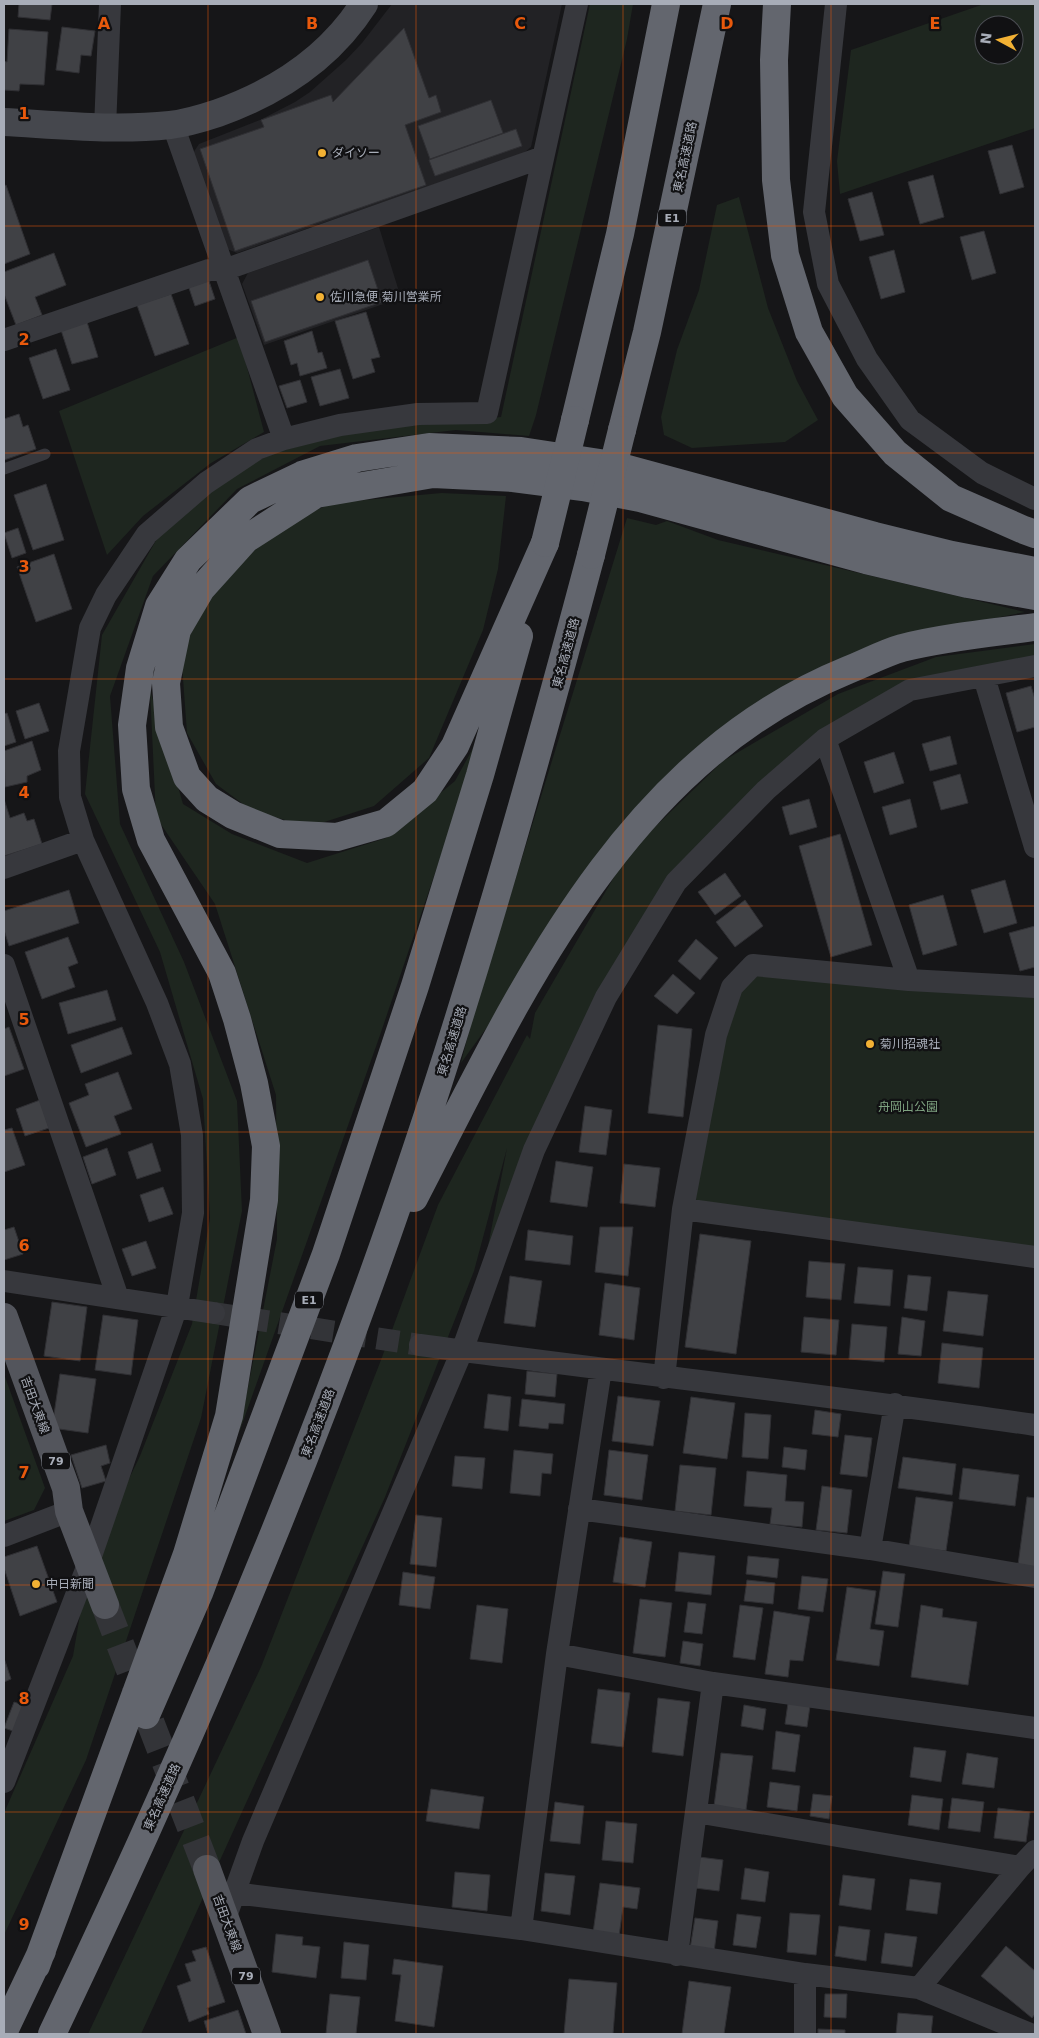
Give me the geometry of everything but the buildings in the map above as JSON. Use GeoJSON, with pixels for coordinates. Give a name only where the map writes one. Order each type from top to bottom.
{"type":"FeatureCollection","features":[{"type":"Feature","properties":{"kind":"highway","name":"E1"},"geometry":{"type":"LineString","coordinates":[[4,2031],[36,1966],[199,1593],[326,1254],[415,986],[475,794],[545,543],[620,234],[666,4]]}},
{"type":"Feature","properties":{"kind":"highway","name":"東名高速道路"},"geometry":{"type":"LineString","coordinates":[[52,2034],[111,1910],[213,1681],[300,1469],[370,1282],[448,1057],[551,707],[591,556],[647,332],[717,4]]}},
{"type":"Feature","properties":{"kind":"highway"},"geometry":{"type":"LineString","coordinates":[[777,4],[774,60],[776,180],[785,255],[809,332],[845,396],[895,453],[951,498],[1035,534]]}},
{"type":"Feature","properties":{"kind":"highway"},"geometry":{"type":"LineString","coordinates":[[36,1966],[187,1554],[229,1416],[264,1200],[266,1146],[254,1083],[237,1019],[222,973],[152,840],[136,789],[132,725],[140,668],[159,606],[188,560],[250,500],[302,475],[357,458],[429,446],[521,451],[613,465],[933,551],[1035,571]]}},
{"type":"Feature","properties":{"kind":"highway"},"geometry":{"type":"LineString","coordinates":[[545,543],[455,746],[425,791],[386,823],[337,837],[280,834],[233,815],[207,799],[187,777],[170,727],[166,684],[177,630],[201,589],[246,538],[316,494],[433,474],[513,478],[583,487],[640,498],[884,564],[968,584],[1035,596]]}},
{"type":"Feature","properties":{"kind":"highway"},"geometry":{"type":"LineString","coordinates":[[370,1282],[523,989],[587,889],[633,829],[686,774],[749,722],[815,683],[900,648],[973,635],[1035,627]]}},
{"type":"Feature","properties":{"kind":"main road","name":"吉田大東線"},"geometry":{"type":"LineString","coordinates":[[4,1317],[66,1488],[70,1511],[105,1605]]}},
{"type":"Feature","properties":{"kind":"main road","name":"吉田大東線"},"geometry":{"type":"LineString","coordinates":[[207,1869],[267,2034]]}},
{"type":"Feature","properties":{"kind":"street"},"geometry":{"type":"LineString","coordinates":[[105,128],[110,4]]}},
{"type":"Feature","properties":{"kind":"street"},"geometry":{"type":"LineString","coordinates":[[4,122],[105,128],[172,125],[199,119],[230,108],[284,82],[301,71],[334,41],[364,4]]}},
{"type":"Feature","properties":{"kind":"street"},"geometry":{"type":"LineString","coordinates":[[4,1782],[89,1562],[177,1306],[193,1213],[192,1135],[180,1064],[157,1003],[83,840],[70,797],[69,751],[90,628],[106,595],[147,534],[206,484],[257,450],[284,439],[340,425],[418,414],[487,413],[577,4]]}},
{"type":"Feature","properties":{"kind":"street"},"geometry":{"type":"LineString","coordinates":[[836,4],[814,212],[828,284],[867,359],[910,420],[982,473],[1035,499]]}},
{"type":"Feature","properties":{"kind":"street"},"geometry":{"type":"LineString","coordinates":[[172,125],[284,439]]}},
{"type":"Feature","properties":{"kind":"street"},"geometry":{"type":"LineString","coordinates":[[4,340],[209,270],[224,270],[543,158]]}},
{"type":"Feature","properties":{"kind":"street"},"geometry":{"type":"LineString","coordinates":[[225,1919],[253,1841],[462,1351],[534,1150],[606,997],[676,882],[766,790],[825,739],[910,690],[1035,666]]}},
{"type":"Feature","properties":{"kind":"street"},"geometry":{"type":"LineString","coordinates":[[984,677],[1035,847]]}},
{"type":"Feature","properties":{"kind":"street"},"geometry":{"type":"LineString","coordinates":[[825,739],[909,980]]}},
{"type":"Feature","properties":{"kind":"street"},"geometry":{"type":"LineString","coordinates":[[4,868],[83,840]]}},
{"type":"Feature","properties":{"kind":"street"},"geometry":{"type":"LineString","coordinates":[[4,965],[118,1298]]}},
{"type":"Feature","properties":{"kind":"street"},"geometry":{"type":"LineString","coordinates":[[664,1378],[683,1208],[716,1035],[732,987],[753,965],[909,980],[1035,987]]}},
{"type":"Feature","properties":{"kind":"street"},"geometry":{"type":"LineString","coordinates":[[683,1208],[1035,1257]]}},
{"type":"Feature","properties":{"kind":"street"},"geometry":{"type":"LineString","coordinates":[[4,1281],[214,1313]]}},
{"type":"Feature","properties":{"kind":"street"},"geometry":{"type":"LineString","coordinates":[[420,1345],[664,1378],[895,1404],[1035,1425]]}},
{"type":"Feature","properties":{"kind":"street"},"geometry":{"type":"LineString","coordinates":[[521,1929],[557,1654],[601,1369]]}},
{"type":"Feature","properties":{"kind":"street"},"geometry":{"type":"LineString","coordinates":[[870,1549],[895,1404]]}},
{"type":"Feature","properties":{"kind":"street"},"geometry":{"type":"LineString","coordinates":[[579,1508],[870,1549],[1035,1577]]}},
{"type":"Feature","properties":{"kind":"street"},"geometry":{"type":"LineString","coordinates":[[4,1536],[70,1511]]}},
{"type":"Feature","properties":{"kind":"street"},"geometry":{"type":"LineString","coordinates":[[557,1654],[714,1683],[1035,1728]]}},
{"type":"Feature","properties":{"kind":"street"},"geometry":{"type":"LineString","coordinates":[[677,1954],[714,1683]]}},
{"type":"Feature","properties":{"kind":"street"},"geometry":{"type":"LineString","coordinates":[[696,1812],[1020,1867]]}},
{"type":"Feature","properties":{"kind":"street"},"geometry":{"type":"LineString","coordinates":[[919,1988],[1020,1867],[1035,1852]]}},
{"type":"Feature","properties":{"kind":"street"},"geometry":{"type":"LineString","coordinates":[[234,1893],[521,1929],[805,1974],[919,1988],[1030,2034]]}},
{"type":"Feature","properties":{"kind":"street"},"geometry":{"type":"LineString","coordinates":[[805,1974],[805,2034]]}},
{"type":"Feature","properties":{"kind":"lane"},"geometry":{"type":"LineString","coordinates":[[4,469],[45,454]]}},
{"type":"Feature","properties":{"kind":"shaded area"},"geometry":{"type":"Polygon","coordinates":[[[392,4],[562,4],[531,147],[524,153],[237,253],[227,249],[193,153],[199,144],[260,120],[310,92],[362,43],[392,4]]]}},
{"type":"Feature","properties":{"kind":"shaded area"},"geometry":{"type":"Polygon","coordinates":[[[379,227],[401,298],[264,345],[242,284],[248,273],[379,227]]]}},
{"type":"Feature","properties":{"kind":"green space"},"geometry":{"type":"Polygon","coordinates":[[[590,4],[633,4],[627,39],[536,415],[529,436],[456,430],[320,446],[237,489],[153,576],[110,696],[120,824],[184,962],[237,1101],[242,1211],[201,1418],[86,1760],[4,1935],[4,1813],[73,1656],[89,1562],[140,1456],[192,1324],[210,1218],[203,1099],[160,952],[85,794],[102,635],[158,537],[227,475],[314,435],[501,417],[590,4]]]}},
{"type":"Feature","properties":{"kind":"green space"},"geometry":{"type":"Polygon","coordinates":[[[984,4],[1035,4],[1035,128],[840,194],[837,161],[851,50],[984,4]]]}},
{"type":"Feature","properties":{"kind":"green space"},"geometry":{"type":"Polygon","coordinates":[[[739,197],[768,308],[797,381],[818,420],[785,442],[692,448],[664,435],[661,417],[677,350],[699,290],[717,205],[739,197]]]}},
{"type":"Feature","properties":{"kind":"green space"},"geometry":{"type":"Polygon","coordinates":[[[239,337],[264,432],[211,463],[143,516],[107,555],[59,411],[239,337]]]}},
{"type":"Feature","properties":{"kind":"green space"},"geometry":{"type":"Polygon","coordinates":[[[442,493],[506,496],[498,569],[483,630],[429,758],[374,806],[309,827],[251,810],[216,784],[187,733],[181,651],[222,578],[286,524],[332,503],[442,493]]]}},
{"type":"Feature","properties":{"kind":"green space"},"geometry":{"type":"Polygon","coordinates":[[[627,518],[656,525],[667,521],[718,540],[1025,612],[889,639],[696,749],[597,876],[461,1063],[471,1023],[627,518]]]}},
{"type":"Feature","properties":{"kind":"green space"},"geometry":{"type":"Polygon","coordinates":[[[1035,644],[1035,666],[934,686],[759,792],[645,934],[484,1267],[507,1148],[474,1271],[385,1497],[141,2034],[88,2034],[261,1667],[381,1360],[438,1205],[527,1035],[530,1039],[535,1013],[628,853],[723,761],[838,694],[936,657],[1035,644]]]}},
{"type":"Feature","properties":{"kind":"green space"},"geometry":{"type":"Polygon","coordinates":[[[150,690],[183,804],[232,834],[307,863],[386,838],[455,781],[485,726],[379,1038],[239,1433],[277,1239],[276,1095],[215,904],[156,817],[150,690]]]}},
{"type":"Feature","properties":{"kind":"green space","name":"舟岡山公園"},"geometry":{"type":"Polygon","coordinates":[[[753,965],[1035,982],[1035,1250],[683,1209],[716,1035],[753,965]]]}},
{"type":"Feature","properties":{"kind":"green space"},"geometry":{"type":"Polygon","coordinates":[[[4,1374],[45,1488],[34,1510],[4,1521],[4,1374]]]}},
{"type":"Feature","properties":{"kind":"tunnel"},"geometry":{"type":"LineString","coordinates":[[214,1313],[420,1345]]}},
{"type":"Feature","properties":{"kind":"tunnel"},"geometry":{"type":"LineString","coordinates":[[105,1605],[207,1869]]}},
{"type":"Feature","properties":{"kind":"place","name":"ダイソー"},"geometry":{"type":"Point","coordinates":[322,153]}},
{"type":"Feature","properties":{"kind":"place","name":"佐川急便 菊川営業所"},"geometry":{"type":"Point","coordinates":[320,297]}},
{"type":"Feature","properties":{"kind":"place","name":"菊川招魂社"},"geometry":{"type":"Point","coordinates":[870,1044]}},
{"type":"Feature","properties":{"kind":"place","name":"中日新聞"},"geometry":{"type":"Point","coordinates":[36,1584]}}]}
